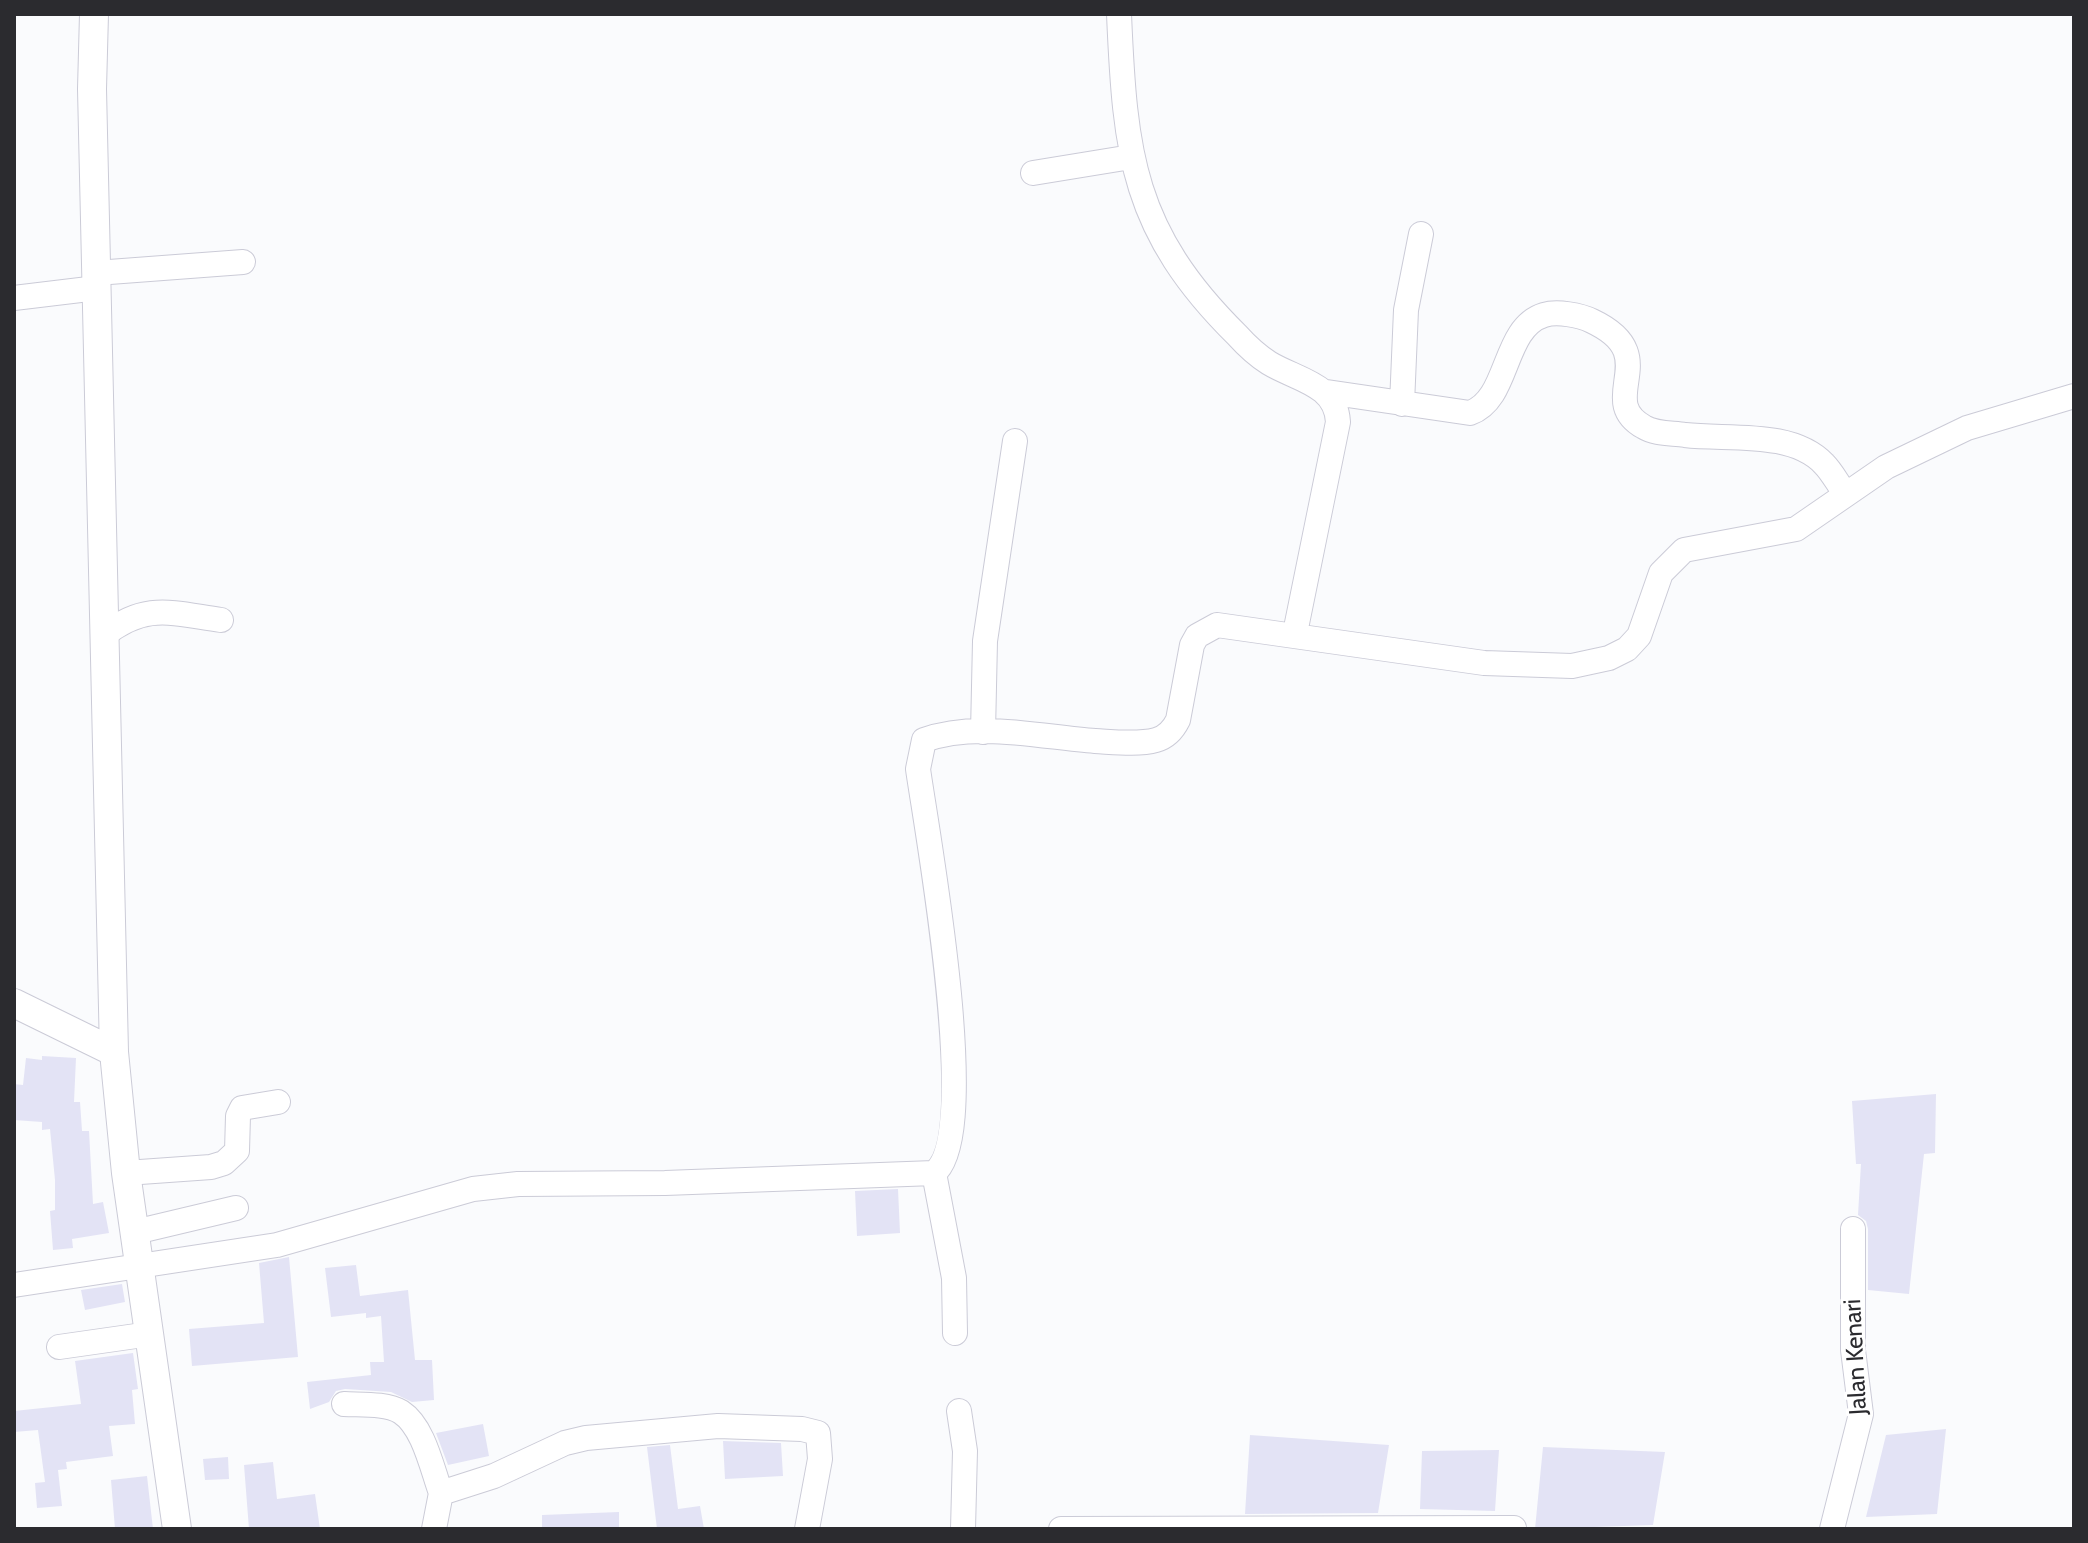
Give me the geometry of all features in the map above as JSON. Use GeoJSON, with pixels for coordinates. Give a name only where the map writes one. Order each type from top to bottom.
{"type":"FeatureCollection","features":[{"type":"Feature","properties":{"kind":"street"},"geometry":{"type":"LineString","coordinates":[[94,14],[96,280],[114,1052],[126,1173],[177,1529]]}},
{"type":"Feature","properties":{"kind":"street"},"geometry":{"type":"LineString","coordinates":[[1119,14],[1123,98],[1131,157],[1150,222],[1188,281],[1237,335],[1267,362],[1327,392],[1461,413],[1480,410],[1529,323],[1546,314],[1584,317],[1614,331],[1624,342],[1628,356],[1625,403],[1632,420],[1648,430],[1726,440],[1785,440],[1824,464],[1845,493]]}},
{"type":"Feature","properties":{"kind":"street"},"geometry":{"type":"LineString","coordinates":[[1033,173],[1131,157]]}},
{"type":"Feature","properties":{"kind":"street"},"geometry":{"type":"LineString","coordinates":[[1402,404],[1406,310],[1421,234]]}},
{"type":"Feature","properties":{"kind":"street"},"geometry":{"type":"LineString","coordinates":[[14,298],[96,280],[243,262]]}},
{"type":"Feature","properties":{"kind":"street"},"geometry":{"type":"LineString","coordinates":[[1295,633],[1338,422],[1336,406],[1327,392]]}},
{"type":"Feature","properties":{"kind":"street"},"geometry":{"type":"LineString","coordinates":[[955,1333],[954,1278],[934,1173],[947,1155],[953,1123],[952,1014],[918,769],[919,752],[924,740],[946,732],[1110,742],[1159,739],[1172,731],[1178,720],[1192,645],[1197,636],[1217,625],[1295,633],[1484,663],[1572,666],[1609,658],[1627,649],[1639,636],[1661,573],[1684,550],[1796,529],[1886,467],[1967,428],[2074,396]]}},
{"type":"Feature","properties":{"kind":"street"},"geometry":{"type":"LineString","coordinates":[[983,732],[985,641],[1015,441]]}},
{"type":"Feature","properties":{"kind":"street"},"geometry":{"type":"LineString","coordinates":[[103,636],[121,622],[143,613],[221,620]]}},
{"type":"Feature","properties":{"kind":"street"},"geometry":{"type":"LineString","coordinates":[[14,1003],[114,1052]]}},
{"type":"Feature","properties":{"kind":"street"},"geometry":{"type":"LineString","coordinates":[[126,1173],[224,1163],[237,1151],[238,1116],[242,1108],[278,1102]]}},
{"type":"Feature","properties":{"kind":"street"},"geometry":{"type":"LineString","coordinates":[[14,1285],[291,1242],[432,1199],[518,1184],[665,1183],[934,1173]]}},
{"type":"Feature","properties":{"kind":"street"},"geometry":{"type":"LineString","coordinates":[[135,1232],[236,1208]]}},
{"type":"Feature","properties":{"kind":"street","name":"Jalan Kenari"},"geometry":{"type":"LineString","coordinates":[[1832,1529],[1861,1414],[1853,1350],[1853,1229]]}},
{"type":"Feature","properties":{"kind":"street"},"geometry":{"type":"LineString","coordinates":[[59,1347],[150,1334]]}},
{"type":"Feature","properties":{"kind":"street"},"geometry":{"type":"LineString","coordinates":[[344,1404],[401,1412],[412,1422],[441,1493],[434,1529]]}},
{"type":"Feature","properties":{"kind":"street"},"geometry":{"type":"LineString","coordinates":[[959,1411],[965,1451],[963,1529]]}},
{"type":"Feature","properties":{"kind":"street"},"geometry":{"type":"LineString","coordinates":[[441,1493],[494,1476],[565,1443],[586,1438],[718,1426],[812,1430],[818,1433],[821,1444],[807,1529]]}},
{"type":"Feature","properties":{"kind":"street"},"geometry":{"type":"LineString","coordinates":[[1061,1529],[1514,1528]]}},
{"type":"Feature","properties":{"kind":"building"},"geometry":{"type":"Polygon","coordinates":[[[42,1056],[76,1058],[74,1102],[80,1102],[82,1131],[89,1131],[93,1204],[103,1202],[109,1233],[72,1239],[73,1248],[53,1250],[50,1211],[55,1210],[55,1180],[50,1129],[42,1130],[42,1122],[14,1120],[14,1084],[23,1085],[26,1058],[42,1060],[42,1056]]]}},
{"type":"Feature","properties":{"kind":"building"},"geometry":{"type":"Polygon","coordinates":[[[1936,1094],[1935,1153],[1924,1154],[1909,1294],[1868,1290],[1868,1229],[1866,1221],[1858,1215],[1861,1164],[1856,1164],[1852,1101],[1936,1094]]]}},
{"type":"Feature","properties":{"kind":"building"},"geometry":{"type":"Polygon","coordinates":[[[898,1189],[900,1233],[857,1236],[855,1191],[898,1189]]]}},
{"type":"Feature","properties":{"kind":"building"},"geometry":{"type":"Polygon","coordinates":[[[289,1257],[298,1357],[192,1366],[189,1329],[264,1323],[259,1263],[289,1257]]]}},
{"type":"Feature","properties":{"kind":"building"},"geometry":{"type":"Polygon","coordinates":[[[356,1265],[360,1296],[408,1290],[415,1360],[432,1360],[434,1400],[412,1402],[391,1392],[345,1389],[336,1391],[329,1402],[310,1409],[307,1382],[371,1375],[370,1362],[384,1362],[381,1316],[366,1318],[366,1313],[331,1317],[325,1268],[356,1265]]]}},
{"type":"Feature","properties":{"kind":"building"},"geometry":{"type":"Polygon","coordinates":[[[122,1284],[125,1302],[85,1310],[81,1290],[122,1284]]]}},
{"type":"Feature","properties":{"kind":"building"},"geometry":{"type":"Polygon","coordinates":[[[133,1353],[138,1389],[132,1390],[135,1424],[109,1426],[113,1456],[66,1462],[67,1469],[58,1470],[62,1506],[37,1508],[35,1483],[45,1482],[38,1430],[14,1432],[14,1411],[81,1404],[75,1361],[133,1353]]]}},
{"type":"Feature","properties":{"kind":"building"},"geometry":{"type":"Polygon","coordinates":[[[483,1424],[489,1456],[448,1465],[436,1433],[483,1424]]]}},
{"type":"Feature","properties":{"kind":"building"},"geometry":{"type":"Polygon","coordinates":[[[1946,1429],[1937,1514],[1866,1517],[1886,1435],[1946,1429]]]}},
{"type":"Feature","properties":{"kind":"building"},"geometry":{"type":"Polygon","coordinates":[[[1250,1435],[1389,1445],[1378,1513],[1245,1514],[1250,1435]]]}},
{"type":"Feature","properties":{"kind":"building"},"geometry":{"type":"Polygon","coordinates":[[[723,1441],[781,1443],[783,1476],[725,1479],[723,1441]]]}},
{"type":"Feature","properties":{"kind":"building"},"geometry":{"type":"Polygon","coordinates":[[[670,1445],[678,1509],[700,1506],[704,1529],[657,1529],[647,1447],[670,1445]]]}},
{"type":"Feature","properties":{"kind":"building"},"geometry":{"type":"Polygon","coordinates":[[[1543,1447],[1665,1452],[1653,1525],[1535,1529],[1543,1447]]]}},
{"type":"Feature","properties":{"kind":"building"},"geometry":{"type":"Polygon","coordinates":[[[1499,1450],[1495,1511],[1420,1509],[1422,1451],[1499,1450]]]}},
{"type":"Feature","properties":{"kind":"building"},"geometry":{"type":"Polygon","coordinates":[[[228,1457],[229,1479],[205,1480],[203,1459],[228,1457]]]}},
{"type":"Feature","properties":{"kind":"building"},"geometry":{"type":"Polygon","coordinates":[[[273,1462],[277,1499],[315,1494],[320,1529],[249,1529],[244,1465],[273,1462]]]}},
{"type":"Feature","properties":{"kind":"building"},"geometry":{"type":"Polygon","coordinates":[[[147,1476],[153,1529],[115,1529],[111,1480],[147,1476]]]}},
{"type":"Feature","properties":{"kind":"building"},"geometry":{"type":"Polygon","coordinates":[[[619,1512],[619,1529],[542,1529],[542,1515],[619,1512]]]}}]}
